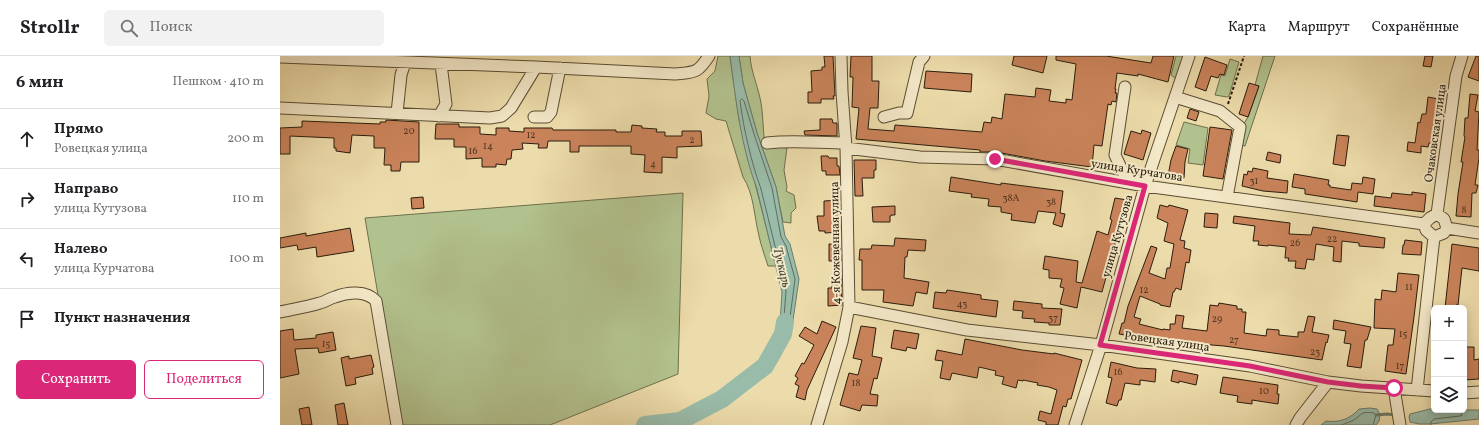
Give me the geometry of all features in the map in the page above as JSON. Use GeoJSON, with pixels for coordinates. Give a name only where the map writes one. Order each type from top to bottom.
{"type":"FeatureCollection","features":[{"type":"Feature","properties":{"kind":"street"},"geometry":{"type":"LineString","coordinates":[[280,57],[316,57],[675,74],[694,72],[704,65],[709,56]]}},
{"type":"Feature","properties":{"kind":"street","name":"4-я Кожевенная улица"},"geometry":{"type":"LineString","coordinates":[[817,425],[842,342],[850,307],[846,145],[841,56]]}},
{"type":"Feature","properties":{"kind":"street"},"geometry":{"type":"LineString","coordinates":[[884,117],[899,113],[907,113],[920,62],[924,56]]}},
{"type":"Feature","properties":{"kind":"street","name":"улица Кутузова"},"geometry":{"type":"LineString","coordinates":[[1075,425],[1100,345],[1145,186],[1188,56]]}},
{"type":"Feature","properties":{"kind":"street","name":"Очаковская улица"},"geometry":{"type":"LineString","coordinates":[[1437,214],[1456,76],[1462,56]]}},
{"type":"Feature","properties":{"kind":"street"},"geometry":{"type":"LineString","coordinates":[[397,113],[401,75],[404,62]]}},
{"type":"Feature","properties":{"kind":"street"},"geometry":{"type":"LineString","coordinates":[[439,116],[446,104],[441,64]]}},
{"type":"Feature","properties":{"kind":"street"},"geometry":{"type":"LineString","coordinates":[[280,108],[490,118],[502,116],[511,108],[536,67]]}},
{"type":"Feature","properties":{"kind":"street"},"geometry":{"type":"LineString","coordinates":[[534,117],[547,117],[551,112],[560,68]]}},
{"type":"Feature","properties":{"kind":"street"},"geometry":{"type":"LineString","coordinates":[[1125,87],[1115,155],[1123,172],[1145,186]]}},
{"type":"Feature","properties":{"kind":"street"},"geometry":{"type":"LineString","coordinates":[[1175,97],[1220,111],[1240,127],[1227,197]]}},
{"type":"Feature","properties":{"kind":"street","name":"улица Курчатова"},"geometry":{"type":"LineString","coordinates":[[767,143],[785,141],[846,145],[920,157],[995,159],[1145,186],[1424,224]]}},
{"type":"Feature","properties":{"kind":"street"},"geometry":{"type":"LineString","coordinates":[[1434,237],[1426,230],[1424,224],[1430,218],[1437,214],[1444,220],[1448,228]]}},
{"type":"Feature","properties":{"kind":"street"},"geometry":{"type":"LineString","coordinates":[[1448,228],[1479,233]]}},
{"type":"Feature","properties":{"kind":"street"},"geometry":{"type":"LineString","coordinates":[[1434,237],[1444,233],[1448,228]]}},
{"type":"Feature","properties":{"kind":"street"},"geometry":{"type":"LineString","coordinates":[[1417,390],[1434,237]]}},
{"type":"Feature","properties":{"kind":"street"},"geometry":{"type":"LineString","coordinates":[[280,312],[322,303],[335,296],[351,293],[366,294],[373,297],[376,301],[397,425]]}},
{"type":"Feature","properties":{"kind":"street","name":"Ровецкая улица"},"geometry":{"type":"LineString","coordinates":[[850,307],[967,330],[1100,345],[1250,366],[1328,382],[1431,391]]}},
{"type":"Feature","properties":{"kind":"street"},"geometry":{"type":"LineString","coordinates":[[1296,425],[1328,382]]}},
{"type":"Feature","properties":{"kind":"street"},"geometry":{"type":"LineString","coordinates":[[1394,388],[1400,425]]}},
{"type":"Feature","properties":{"kind":"street"},"geometry":{"type":"LineString","coordinates":[[1467,393],[1479,392]]}},
{"type":"Feature","properties":{"kind":"path"},"geometry":{"type":"LineString","coordinates":[[1225,116],[1244,56]]}},
{"type":"Feature","properties":{"kind":"green space"},"geometry":{"type":"Polygon","coordinates":[[[718,56],[730,56],[739,120],[776,266],[768,266],[760,240],[752,198],[743,177],[726,121],[716,119],[706,113],[709,96],[707,79],[715,71],[718,56]]]}},
{"type":"Feature","properties":{"kind":"green space"},"geometry":{"type":"Polygon","coordinates":[[[739,56],[750,56],[761,104],[766,148],[787,148],[784,170],[787,187],[786,191],[794,195],[796,208],[791,213],[791,223],[783,222],[776,187],[757,133],[743,83],[739,56]]]}},
{"type":"Feature","properties":{"kind":"green space"},"geometry":{"type":"Polygon","coordinates":[[[1176,56],[1186,56],[1179,77],[1175,78],[1171,75],[1176,56]]]}},
{"type":"Feature","properties":{"kind":"green space"},"geometry":{"type":"Polygon","coordinates":[[[1263,56],[1275,56],[1245,146],[1239,145],[1243,125],[1248,117],[1259,86],[1255,85],[1263,56]]]}},
{"type":"Feature","properties":{"kind":"green space"},"geometry":{"type":"Polygon","coordinates":[[[1230,59],[1239,62],[1229,96],[1215,95],[1221,75],[1225,76],[1230,59]]]}},
{"type":"Feature","properties":{"kind":"green space"},"geometry":{"type":"Polygon","coordinates":[[[1184,122],[1208,128],[1203,165],[1188,163],[1190,149],[1176,145],[1184,122]]]}},
{"type":"Feature","properties":{"kind":"green space"},"geometry":{"type":"Polygon","coordinates":[[[683,193],[678,374],[550,425],[400,425],[365,218],[683,193]]]}},
{"type":"Feature","properties":{"kind":"water"},"geometry":{"type":"Polygon","coordinates":[[[730,56],[739,56],[743,83],[757,133],[776,187],[785,236],[790,244],[799,279],[791,334],[777,362],[758,376],[752,376],[746,380],[745,390],[732,399],[727,389],[748,376],[769,359],[779,340],[782,292],[757,189],[751,173],[743,140],[730,56]]]}},
{"type":"Feature","properties":{"kind":"water"},"geometry":{"type":"Polygon","coordinates":[[[1359,409],[1377,409],[1380,415],[1379,421],[1376,425],[1321,425],[1326,421],[1344,420],[1359,409]]]}},
{"type":"Feature","properties":{"kind":"water"},"geometry":{"type":"Polygon","coordinates":[[[1431,409],[1431,413],[1467,413],[1467,410],[1479,410],[1479,419],[1419,424],[1410,422],[1410,414],[1431,409]]]}},
{"type":"Feature","properties":{"kind":"building"},"geometry":{"type":"Polygon","coordinates":[[[824,56],[833,56],[834,99],[821,99],[821,103],[808,103],[808,92],[812,92],[811,71],[822,70],[822,67],[825,67],[824,56]]]}},
{"type":"Feature","properties":{"kind":"building"},"geometry":{"type":"Polygon","coordinates":[[[851,56],[872,56],[872,81],[879,81],[878,108],[870,108],[868,129],[894,131],[895,125],[982,132],[984,122],[991,123],[992,117],[1002,119],[1005,94],[1035,97],[1036,88],[1051,90],[1049,101],[1066,103],[1066,99],[1072,100],[1076,64],[1056,60],[1056,56],[1106,56],[1151,63],[1153,56],[1174,56],[1168,82],[1138,74],[1138,76],[1117,73],[1115,89],[1115,93],[1117,93],[1116,102],[1112,101],[1111,105],[1108,104],[1102,146],[1094,145],[1092,167],[1045,161],[996,152],[980,152],[980,150],[856,139],[859,108],[852,107],[853,77],[850,77],[851,56]]]}},
{"type":"Feature","properties":{"kind":"building"},"geometry":{"type":"Polygon","coordinates":[[[1014,56],[1047,56],[1043,73],[1012,65],[1014,56]]]}},
{"type":"Feature","properties":{"kind":"building"},"geometry":{"type":"Polygon","coordinates":[[[1425,56],[1433,56],[1431,67],[1423,66],[1425,56]]]}},
{"type":"Feature","properties":{"kind":"building"},"geometry":{"type":"Polygon","coordinates":[[[1476,56],[1479,56],[1479,81],[1468,77],[1476,56]]]}},
{"type":"Feature","properties":{"kind":"building"},"geometry":{"type":"Polygon","coordinates":[[[1205,57],[1227,65],[1224,75],[1220,74],[1218,78],[1211,76],[1206,91],[1195,87],[1205,57]]]}},
{"type":"Feature","properties":{"kind":"building"},"geometry":{"type":"Polygon","coordinates":[[[926,71],[972,74],[971,92],[924,88],[926,71]]]}},
{"type":"Feature","properties":{"kind":"building"},"geometry":{"type":"Polygon","coordinates":[[[1249,83],[1259,86],[1248,117],[1239,114],[1249,83]]]}},
{"type":"Feature","properties":{"kind":"building"},"geometry":{"type":"Polygon","coordinates":[[[1470,94],[1478,95],[1475,111],[1479,112],[1477,150],[1479,150],[1479,158],[1475,185],[1478,185],[1476,193],[1472,193],[1471,217],[1456,216],[1463,162],[1461,162],[1465,137],[1465,118],[1468,118],[1470,94]]]}},
{"type":"Feature","properties":{"kind":"building"},"geometry":{"type":"Polygon","coordinates":[[[1428,97],[1439,99],[1433,144],[1429,143],[1428,147],[1421,146],[1421,153],[1407,151],[1408,142],[1415,143],[1418,122],[1420,123],[1422,114],[1426,114],[1428,97]]]}},
{"type":"Feature","properties":{"kind":"building"},"geometry":{"type":"Polygon","coordinates":[[[1190,109],[1199,112],[1196,121],[1187,118],[1190,109]]]}},
{"type":"Feature","properties":{"kind":"building"},"geometry":{"type":"Polygon","coordinates":[[[820,119],[832,119],[833,123],[837,123],[837,136],[805,135],[804,131],[820,130],[820,119]]]}},
{"type":"Feature","properties":{"kind":"building"},"geometry":{"type":"Polygon","coordinates":[[[386,120],[419,122],[419,162],[401,162],[400,171],[391,171],[391,165],[384,165],[385,148],[374,148],[374,136],[352,135],[350,153],[336,151],[336,148],[334,148],[334,138],[290,136],[290,154],[280,154],[280,128],[302,127],[302,121],[380,124],[380,122],[386,122],[386,120]]]}},
{"type":"Feature","properties":{"kind":"building"},"geometry":{"type":"Polygon","coordinates":[[[436,124],[459,124],[459,127],[480,127],[480,134],[496,135],[496,128],[509,128],[509,131],[524,132],[524,128],[552,128],[553,130],[616,130],[616,132],[631,132],[632,125],[642,126],[642,128],[657,129],[656,132],[665,132],[665,136],[682,136],[682,131],[701,131],[702,146],[677,147],[677,158],[662,157],[662,173],[644,172],[645,155],[631,154],[631,146],[579,146],[579,152],[570,152],[570,141],[548,141],[547,148],[538,148],[539,144],[522,143],[523,149],[512,150],[511,159],[507,159],[506,165],[496,164],[496,167],[482,167],[482,158],[466,159],[466,147],[454,147],[454,139],[435,139],[436,124]]]}},
{"type":"Feature","properties":{"kind":"building"},"geometry":{"type":"Polygon","coordinates":[[[1210,127],[1232,130],[1223,179],[1203,176],[1210,127]]]}},
{"type":"Feature","properties":{"kind":"building"},"geometry":{"type":"Polygon","coordinates":[[[1142,130],[1151,133],[1143,160],[1124,154],[1131,131],[1141,134],[1142,130]]]}},
{"type":"Feature","properties":{"kind":"building"},"geometry":{"type":"Polygon","coordinates":[[[1337,135],[1349,136],[1345,166],[1333,164],[1337,135]]]}},
{"type":"Feature","properties":{"kind":"building"},"geometry":{"type":"Polygon","coordinates":[[[1176,146],[1188,149],[1184,178],[1168,176],[1171,160],[1176,146]]]}},
{"type":"Feature","properties":{"kind":"building"},"geometry":{"type":"Polygon","coordinates":[[[1268,152],[1281,155],[1280,163],[1266,160],[1268,152]]]}},
{"type":"Feature","properties":{"kind":"building"},"geometry":{"type":"Polygon","coordinates":[[[821,156],[837,158],[837,166],[839,166],[840,175],[826,175],[826,171],[822,171],[821,156]]]}},
{"type":"Feature","properties":{"kind":"building"},"geometry":{"type":"Polygon","coordinates":[[[854,160],[876,160],[874,178],[862,178],[863,196],[855,196],[854,160]]]}},
{"type":"Feature","properties":{"kind":"building"},"geometry":{"type":"Polygon","coordinates":[[[1253,168],[1268,171],[1267,178],[1288,181],[1287,193],[1263,191],[1242,186],[1244,174],[1247,175],[1248,171],[1252,172],[1253,168]]]}},
{"type":"Feature","properties":{"kind":"building"},"geometry":{"type":"Polygon","coordinates":[[[1294,174],[1329,180],[1328,185],[1330,185],[1330,187],[1351,190],[1352,183],[1362,184],[1363,177],[1375,179],[1373,194],[1358,192],[1357,202],[1305,194],[1305,189],[1292,187],[1294,174]]]}},
{"type":"Feature","properties":{"kind":"building"},"geometry":{"type":"Polygon","coordinates":[[[951,177],[1001,185],[1001,183],[1063,191],[1060,213],[1065,214],[1062,227],[1053,224],[1056,213],[1038,211],[1035,223],[1011,220],[1012,214],[1001,212],[1001,207],[988,206],[989,199],[971,197],[972,194],[949,191],[951,177]]]}},
{"type":"Feature","properties":{"kind":"building"},"geometry":{"type":"Polygon","coordinates":[[[1412,192],[1426,194],[1424,212],[1374,206],[1375,196],[1391,198],[1392,193],[1412,195],[1412,192]]]}},
{"type":"Feature","properties":{"kind":"building"},"geometry":{"type":"Polygon","coordinates":[[[423,197],[424,208],[412,209],[411,198],[423,197]]]}},
{"type":"Feature","properties":{"kind":"building"},"geometry":{"type":"Polygon","coordinates":[[[1115,198],[1127,200],[1102,292],[1081,287],[1077,308],[1060,304],[1064,288],[1060,287],[1062,279],[1049,278],[1049,270],[1043,269],[1045,256],[1078,261],[1076,282],[1082,283],[1097,231],[1108,235],[1115,198]]]}},
{"type":"Feature","properties":{"kind":"building"},"geometry":{"type":"Polygon","coordinates":[[[839,200],[840,232],[825,233],[825,231],[819,231],[817,216],[824,216],[824,201],[839,200]]]}},
{"type":"Feature","properties":{"kind":"building"},"geometry":{"type":"Polygon","coordinates":[[[1160,205],[1168,207],[1169,205],[1188,210],[1180,240],[1185,241],[1184,248],[1191,250],[1189,263],[1186,262],[1181,290],[1176,288],[1173,292],[1170,307],[1160,305],[1140,296],[1134,317],[1141,319],[1139,324],[1163,330],[1170,330],[1170,324],[1175,324],[1176,315],[1184,316],[1182,328],[1207,331],[1210,305],[1218,306],[1219,303],[1237,306],[1237,309],[1242,309],[1242,312],[1246,312],[1244,333],[1266,336],[1267,329],[1279,330],[1279,335],[1298,337],[1298,332],[1304,332],[1308,316],[1315,317],[1312,332],[1329,335],[1322,360],[1224,346],[1151,340],[1119,334],[1151,246],[1157,248],[1149,273],[1165,279],[1167,268],[1170,268],[1174,244],[1164,241],[1168,223],[1157,218],[1160,205]]]}},
{"type":"Feature","properties":{"kind":"building"},"geometry":{"type":"Polygon","coordinates":[[[895,206],[895,215],[890,216],[890,222],[873,222],[872,207],[895,206]]]}},
{"type":"Feature","properties":{"kind":"building"},"geometry":{"type":"Polygon","coordinates":[[[1205,213],[1218,214],[1217,228],[1204,227],[1205,213]]]}},
{"type":"Feature","properties":{"kind":"building"},"geometry":{"type":"Polygon","coordinates":[[[1234,216],[1290,223],[1289,234],[1311,235],[1313,227],[1385,238],[1384,248],[1359,246],[1359,243],[1342,241],[1341,262],[1333,261],[1334,247],[1316,244],[1314,260],[1307,259],[1305,269],[1295,268],[1296,261],[1288,261],[1289,258],[1285,258],[1286,247],[1258,245],[1259,241],[1253,241],[1255,226],[1233,223],[1234,216]]]}},
{"type":"Feature","properties":{"kind":"building"},"geometry":{"type":"Polygon","coordinates":[[[350,228],[354,251],[317,257],[316,247],[298,250],[297,245],[280,248],[280,238],[306,233],[306,236],[350,228]]]}},
{"type":"Feature","properties":{"kind":"building"},"geometry":{"type":"Polygon","coordinates":[[[895,238],[926,240],[925,251],[908,250],[907,257],[905,257],[904,278],[929,282],[927,294],[916,292],[913,306],[883,302],[884,290],[862,290],[862,260],[859,260],[860,249],[871,249],[872,245],[894,246],[895,238]]]}},
{"type":"Feature","properties":{"kind":"building"},"geometry":{"type":"Polygon","coordinates":[[[1405,240],[1422,242],[1421,255],[1402,254],[1405,240]]]}},
{"type":"Feature","properties":{"kind":"building"},"geometry":{"type":"Polygon","coordinates":[[[829,244],[840,244],[841,261],[829,261],[829,244]]]}},
{"type":"Feature","properties":{"kind":"building"},"geometry":{"type":"Polygon","coordinates":[[[1452,244],[1479,248],[1479,271],[1462,268],[1458,305],[1445,305],[1452,244]]]}},
{"type":"Feature","properties":{"kind":"building"},"geometry":{"type":"Polygon","coordinates":[[[1398,273],[1419,275],[1406,374],[1385,371],[1388,345],[1393,345],[1395,329],[1374,328],[1375,299],[1381,300],[1382,290],[1396,292],[1398,273]]]}},
{"type":"Feature","properties":{"kind":"building"},"geometry":{"type":"Polygon","coordinates":[[[841,276],[842,305],[828,306],[828,288],[832,288],[832,277],[841,276]]]}},
{"type":"Feature","properties":{"kind":"building"},"geometry":{"type":"Polygon","coordinates":[[[947,290],[981,295],[981,299],[998,301],[996,317],[933,308],[935,292],[946,293],[947,290]]]}},
{"type":"Feature","properties":{"kind":"building"},"geometry":{"type":"Polygon","coordinates":[[[1014,301],[1042,304],[1042,308],[1062,309],[1060,325],[1049,325],[1049,323],[1034,322],[1035,319],[1022,318],[1023,311],[1013,310],[1014,301]]]}},
{"type":"Feature","properties":{"kind":"building"},"geometry":{"type":"Polygon","coordinates":[[[1334,320],[1371,327],[1367,340],[1365,340],[1361,368],[1347,366],[1351,344],[1344,343],[1346,331],[1333,329],[1334,320]]]}},
{"type":"Feature","properties":{"kind":"building"},"geometry":{"type":"Polygon","coordinates":[[[822,321],[836,327],[807,390],[805,400],[796,397],[799,386],[795,384],[798,378],[795,376],[802,363],[804,364],[814,345],[799,336],[805,327],[817,334],[822,321]]]}},
{"type":"Feature","properties":{"kind":"building"},"geometry":{"type":"Polygon","coordinates":[[[861,326],[876,328],[872,356],[882,358],[877,379],[874,378],[870,394],[878,395],[877,406],[862,405],[860,411],[840,405],[849,373],[858,375],[862,360],[853,358],[861,326]]]}},
{"type":"Feature","properties":{"kind":"building"},"geometry":{"type":"Polygon","coordinates":[[[293,329],[294,340],[316,338],[316,335],[333,332],[336,350],[319,353],[318,348],[295,349],[299,374],[280,378],[280,331],[293,329]]]}},
{"type":"Feature","properties":{"kind":"building"},"geometry":{"type":"Polygon","coordinates":[[[894,330],[919,334],[916,349],[907,347],[906,351],[891,348],[894,330]]]}},
{"type":"Feature","properties":{"kind":"building"},"geometry":{"type":"Polygon","coordinates":[[[965,339],[1022,350],[1054,353],[1082,360],[1071,399],[1068,399],[1066,407],[1063,406],[1058,425],[1046,425],[1046,422],[1038,420],[1040,411],[1051,414],[1057,390],[1037,385],[1038,383],[1023,380],[1018,380],[1016,388],[1002,384],[1004,377],[995,375],[996,371],[979,367],[977,378],[952,373],[950,380],[940,378],[943,361],[935,360],[937,350],[962,355],[965,339]]]}},
{"type":"Feature","properties":{"kind":"building"},"geometry":{"type":"Polygon","coordinates":[[[1467,347],[1474,347],[1474,360],[1479,359],[1479,379],[1467,380],[1467,347]]]}},
{"type":"Feature","properties":{"kind":"building"},"geometry":{"type":"Polygon","coordinates":[[[371,355],[374,367],[372,368],[373,374],[355,378],[356,384],[346,386],[341,358],[349,356],[349,359],[371,355]]]}},
{"type":"Feature","properties":{"kind":"building"},"geometry":{"type":"Polygon","coordinates":[[[1111,362],[1137,368],[1156,369],[1155,382],[1140,380],[1140,385],[1125,383],[1121,400],[1119,400],[1117,406],[1106,403],[1112,378],[1108,377],[1111,362]]]}},
{"type":"Feature","properties":{"kind":"building"},"geometry":{"type":"Polygon","coordinates":[[[1173,370],[1198,375],[1196,385],[1179,381],[1179,383],[1171,381],[1173,370]]]}},
{"type":"Feature","properties":{"kind":"building"},"geometry":{"type":"Polygon","coordinates":[[[1223,377],[1278,385],[1278,404],[1252,400],[1252,404],[1237,402],[1238,396],[1220,393],[1223,377]]]}},
{"type":"Feature","properties":{"kind":"building"},"geometry":{"type":"Polygon","coordinates":[[[344,403],[348,425],[338,425],[335,405],[344,403]]]}},
{"type":"Feature","properties":{"kind":"building"},"geometry":{"type":"Polygon","coordinates":[[[309,407],[312,425],[302,425],[299,409],[309,407]]]}},
{"type":"Feature","properties":{"kind":"waterway","name":"Тускарь"},"geometry":{"type":"LineString","coordinates":[[645,425],[680,421],[722,399],[765,366],[783,334],[785,322]]}},
{"type":"Feature","properties":{"kind":"waterway"},"geometry":{"type":"LineString","coordinates":[[1376,415],[1396,415]]}},
{"type":"Feature","properties":{"kind":"route"},"geometry":{"type":"LineString","coordinates":[[995,159],[1145,186],[1100,345],[1250,366],[1328,382],[1394,388]]}}]}
